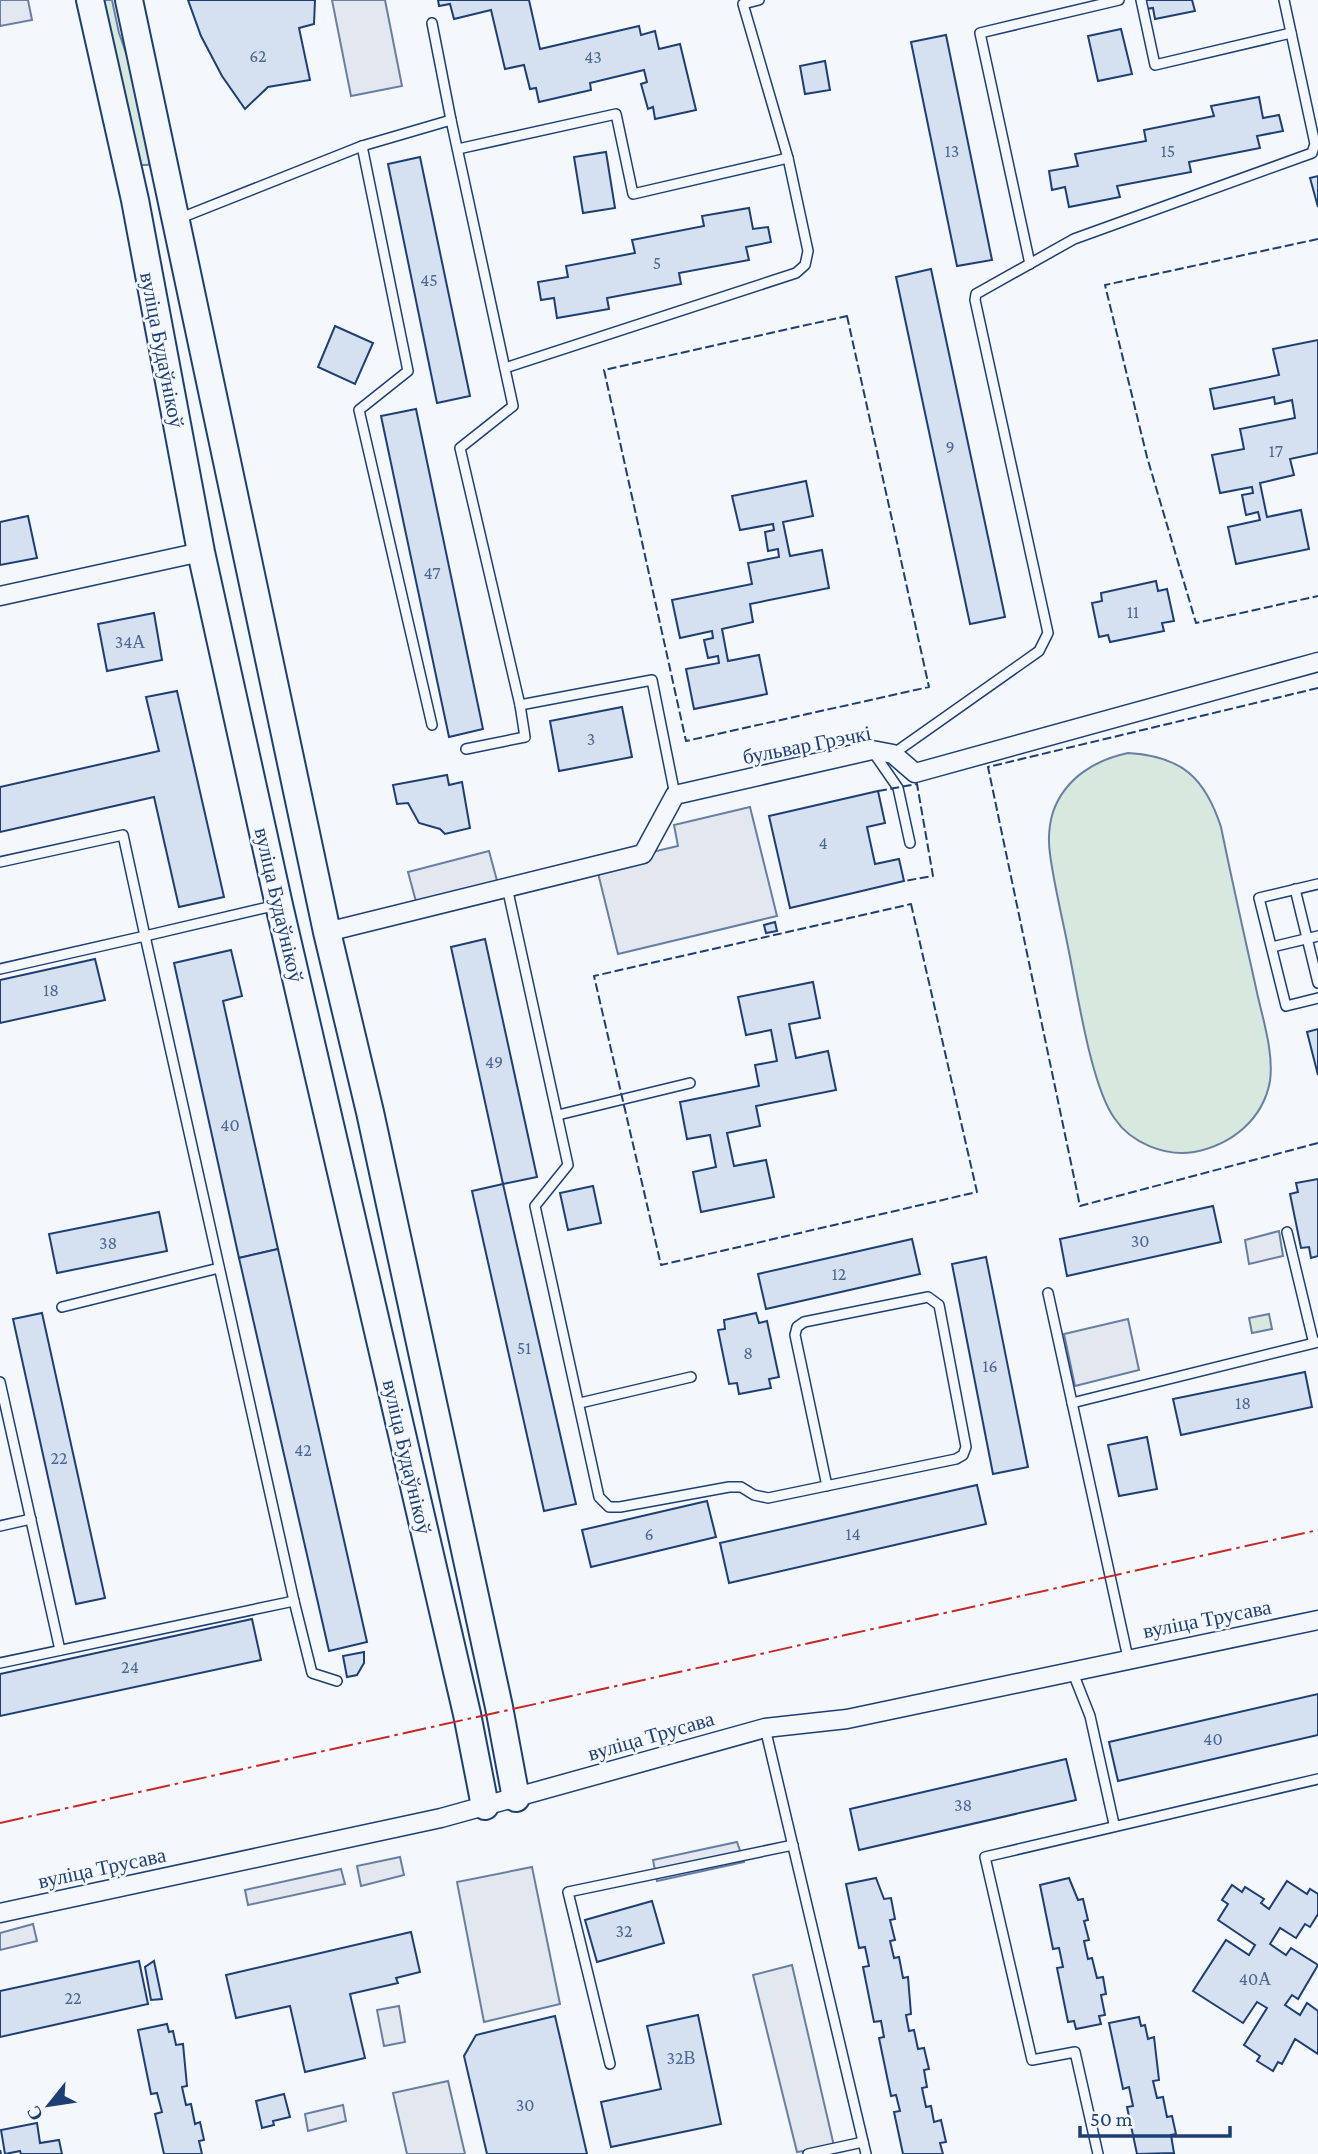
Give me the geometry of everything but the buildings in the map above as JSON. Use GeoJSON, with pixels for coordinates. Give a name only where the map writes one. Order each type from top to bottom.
{"type":"FeatureCollection","features":[{"type":"Feature","properties":{"kind":"street","name":"вуліца Будаўнікоў"},"geometry":{"type":"LineString","coordinates":[[90,0],[141,234],[201,552],[279,905],[464,1700],[485,1806]]}},
{"type":"Feature","properties":{"kind":"street","name":"вуліца Будаўнікоў"},"geometry":{"type":"LineString","coordinates":[[129,0],[327,932],[370,1112],[494,1679],[516,1798]]}},
{"type":"Feature","properties":{"kind":"street"},"geometry":{"type":"LineString","coordinates":[[141,234],[174,221]]}},
{"type":"Feature","properties":{"kind":"street"},"geometry":{"type":"LineString","coordinates":[[0,596],[243,541]]}},
{"type":"Feature","properties":{"kind":"street","name":"бульвар Грэчкі"},"geometry":{"type":"LineString","coordinates":[[675,795],[872,750],[893,754],[915,773],[1318,662]]}},
{"type":"Feature","properties":{"kind":"street"},"geometry":{"type":"LineString","coordinates":[[327,932],[643,854],[675,795]]}},
{"type":"Feature","properties":{"kind":"street"},"geometry":{"type":"LineString","coordinates":[[330,1121],[370,1112]]}},
{"type":"Feature","properties":{"kind":"street","name":"вуліца Трусава"},"geometry":{"type":"LineString","coordinates":[[0,1913],[485,1806],[765,1728],[847,1719],[1318,1620]]}},
{"type":"Feature","properties":{"kind":"lane"},"geometry":{"type":"LineString","coordinates":[[505,368],[796,273],[805,265],[808,251],[788,158],[738,2],[759,0]]}},
{"type":"Feature","properties":{"kind":"lane"},"geometry":{"type":"LineString","coordinates":[[1030,264],[980,33],[1119,0]]}},
{"type":"Feature","properties":{"kind":"lane"},"geometry":{"type":"LineString","coordinates":[[1141,0],[1156,65],[1291,33]]}},
{"type":"Feature","properties":{"kind":"lane"},"geometry":{"type":"LineString","coordinates":[[893,754],[1045,644],[1048,633],[975,300],[983,289],[1074,239],[1304,159],[1312,153],[1315,144],[1284,0]]}},
{"type":"Feature","properties":{"kind":"lane"},"geometry":{"type":"LineString","coordinates":[[432,23],[513,406],[460,449],[520,705],[525,737],[466,749]]}},
{"type":"Feature","properties":{"kind":"lane"},"geometry":{"type":"LineString","coordinates":[[458,149],[616,114],[633,194],[788,158]]}},
{"type":"Feature","properties":{"kind":"lane"},"geometry":{"type":"LineString","coordinates":[[174,221],[362,146],[452,120]]}},
{"type":"Feature","properties":{"kind":"lane"},"geometry":{"type":"LineString","coordinates":[[362,146],[408,371],[359,410],[432,726]]}},
{"type":"Feature","properties":{"kind":"lane"},"geometry":{"type":"LineString","coordinates":[[520,705],[652,680],[675,795]]}},
{"type":"Feature","properties":{"kind":"lane"},"geometry":{"type":"LineString","coordinates":[[872,750],[898,788],[910,843]]}},
{"type":"Feature","properties":{"kind":"lane"},"geometry":{"type":"LineString","coordinates":[[0,862],[124,835],[312,1673],[337,1681]]}},
{"type":"Feature","properties":{"kind":"lane"},"geometry":{"type":"LineString","coordinates":[[1318,884],[1259,898],[1286,1006],[1318,999]]}},
{"type":"Feature","properties":{"kind":"lane"},"geometry":{"type":"LineString","coordinates":[[507,887],[568,1166],[535,1206],[599,1497],[608,1507],[741,1487],[754,1495],[768,1498],[827,1486],[963,1455],[966,1447],[939,1305],[934,1299],[928,1297],[841,1314],[804,1322],[797,1327],[795,1335],[827,1486]]}},
{"type":"Feature","properties":{"kind":"lane"},"geometry":{"type":"LineString","coordinates":[[1295,889],[1318,983]]}},
{"type":"Feature","properties":{"kind":"lane"},"geometry":{"type":"LineString","coordinates":[[0,969],[279,905]]}},
{"type":"Feature","properties":{"kind":"lane"},"geometry":{"type":"LineString","coordinates":[[1272,947],[1318,936]]}},
{"type":"Feature","properties":{"kind":"lane"},"geometry":{"type":"LineString","coordinates":[[558,1115],[691,1083]]}},
{"type":"Feature","properties":{"kind":"lane"},"geometry":{"type":"LineString","coordinates":[[1072,1403],[1316,1341],[1287,1232]]}},
{"type":"Feature","properties":{"kind":"lane"},"geometry":{"type":"LineString","coordinates":[[62,1307],[219,1268]]}},
{"type":"Feature","properties":{"kind":"lane"},"geometry":{"type":"LineString","coordinates":[[1048,1293],[1128,1658]]}},
{"type":"Feature","properties":{"kind":"lane"},"geometry":{"type":"LineString","coordinates":[[580,1403],[691,1377]]}},
{"type":"Feature","properties":{"kind":"lane"},"geometry":{"type":"LineString","coordinates":[[0,1382],[60,1650]]}},
{"type":"Feature","properties":{"kind":"lane"},"geometry":{"type":"LineString","coordinates":[[0,1526],[31,1519]]}},
{"type":"Feature","properties":{"kind":"lane"},"geometry":{"type":"LineString","coordinates":[[0,1662],[294,1601]]}},
{"type":"Feature","properties":{"kind":"lane"},"geometry":{"type":"LineString","coordinates":[[1073,1673],[1090,1716],[1114,1824]]}},
{"type":"Feature","properties":{"kind":"lane"},"geometry":{"type":"LineString","coordinates":[[765,1728],[866,2154]]}},
{"type":"Feature","properties":{"kind":"lane"},"geometry":{"type":"LineString","coordinates":[[1098,2154],[1076,2052],[1032,2060],[985,1857],[1114,1824],[1318,1779]]}},
{"type":"Feature","properties":{"kind":"lane"},"geometry":{"type":"LineString","coordinates":[[610,2064],[568,1892],[793,1845]]}},
{"type":"Feature","properties":{"kind":"lane"},"geometry":{"type":"LineString","coordinates":[[808,2154],[863,2142]]}},
{"type":"Feature","properties":{"kind":"shaded area"},"geometry":{"type":"Polygon","coordinates":[[[0,0],[28,0],[32,20],[0,26],[0,0]]]}},
{"type":"Feature","properties":{"kind":"shaded area"},"geometry":{"type":"Polygon","coordinates":[[[102,0],[112,0],[119,33],[131,67],[151,160],[148,165],[140,165],[102,0]]]}},
{"type":"Feature","properties":{"kind":"shaded area"},"geometry":{"type":"Polygon","coordinates":[[[332,0],[385,0],[402,86],[351,96],[332,0]]]}},
{"type":"Feature","properties":{"kind":"shaded area"},"geometry":{"type":"Polygon","coordinates":[[[1128,753],[1147,755],[1177,765],[1199,783],[1215,810],[1269,1046],[1270,1081],[1253,1119],[1232,1137],[1208,1149],[1194,1152],[1161,1150],[1140,1141],[1122,1128],[1106,1104],[1086,1037],[1052,866],[1049,833],[1053,812],[1065,789],[1093,766],[1128,753]]]}},
{"type":"Feature","properties":{"kind":"shaded area"},"geometry":{"type":"Polygon","coordinates":[[[750,807],[777,916],[618,954],[596,865],[678,846],[674,825],[750,807]]]}},
{"type":"Feature","properties":{"kind":"shaded area"},"geometry":{"type":"Polygon","coordinates":[[[489,851],[499,888],[418,909],[408,872],[489,851]]]}},
{"type":"Feature","properties":{"kind":"shaded area"},"geometry":{"type":"Polygon","coordinates":[[[1279,1231],[1283,1256],[1249,1264],[1245,1240],[1279,1231]]]}},
{"type":"Feature","properties":{"kind":"shaded area"},"geometry":{"type":"Polygon","coordinates":[[[1269,1314],[1272,1329],[1252,1333],[1249,1318],[1269,1314]]]}},
{"type":"Feature","properties":{"kind":"shaded area"},"geometry":{"type":"Polygon","coordinates":[[[1128,1319],[1139,1370],[1075,1386],[1064,1334],[1128,1319]]]}},
{"type":"Feature","properties":{"kind":"shaded area"},"geometry":{"type":"Polygon","coordinates":[[[737,1842],[744,1862],[657,1881],[653,1860],[737,1842]]]}},
{"type":"Feature","properties":{"kind":"shaded area"},"geometry":{"type":"Polygon","coordinates":[[[400,1857],[404,1875],[361,1886],[357,1866],[400,1857]]]}},
{"type":"Feature","properties":{"kind":"shaded area"},"geometry":{"type":"Polygon","coordinates":[[[532,1867],[560,2004],[484,2022],[457,1882],[532,1867]]]}},
{"type":"Feature","properties":{"kind":"shaded area"},"geometry":{"type":"Polygon","coordinates":[[[341,1869],[345,1884],[248,1905],[245,1890],[341,1869]]]}},
{"type":"Feature","properties":{"kind":"shaded area"},"geometry":{"type":"Polygon","coordinates":[[[33,1924],[37,1941],[0,1950],[0,1933],[33,1924]]]}},
{"type":"Feature","properties":{"kind":"shaded area"},"geometry":{"type":"Polygon","coordinates":[[[792,1965],[834,2146],[797,2152],[753,1975],[792,1965]]]}},
{"type":"Feature","properties":{"kind":"shaded area"},"geometry":{"type":"Polygon","coordinates":[[[399,2006],[405,2042],[384,2046],[377,2010],[399,2006]]]}},
{"type":"Feature","properties":{"kind":"shaded area"},"geometry":{"type":"Polygon","coordinates":[[[448,2081],[465,2154],[407,2154],[393,2093],[448,2081]]]}},
{"type":"Feature","properties":{"kind":"shaded area"},"geometry":{"type":"Polygon","coordinates":[[[343,2105],[346,2121],[308,2131],[305,2114],[343,2105]]]}},
{"type":"Feature","properties":{"kind":"fence"},"geometry":{"type":"LineString","coordinates":[[1318,239],[1105,285],[1147,457],[1196,623],[1318,596]]}},
{"type":"Feature","properties":{"kind":"fence"},"geometry":{"type":"LineString","coordinates":[[847,316],[929,687],[686,741],[604,370],[847,316]]}},
{"type":"Feature","properties":{"kind":"fence"},"geometry":{"type":"LineString","coordinates":[[1318,688],[988,767],[1080,1206],[1318,1143]]}},
{"type":"Feature","properties":{"kind":"fence"},"geometry":{"type":"LineString","coordinates":[[878,791],[917,784],[933,876],[904,881]]}},
{"type":"Feature","properties":{"kind":"fence"},"geometry":{"type":"LineString","coordinates":[[911,904],[977,1192],[661,1265],[594,976],[911,904]]}},
{"type":"Feature","properties":{"kind":"fence"},"geometry":{"type":"LineString","coordinates":[[0,2150],[1,2154]]}},
{"type":"Feature","properties":{"kind":"power"},"geometry":{"type":"LineString","coordinates":[[0,1823],[1318,1530]]}}]}
